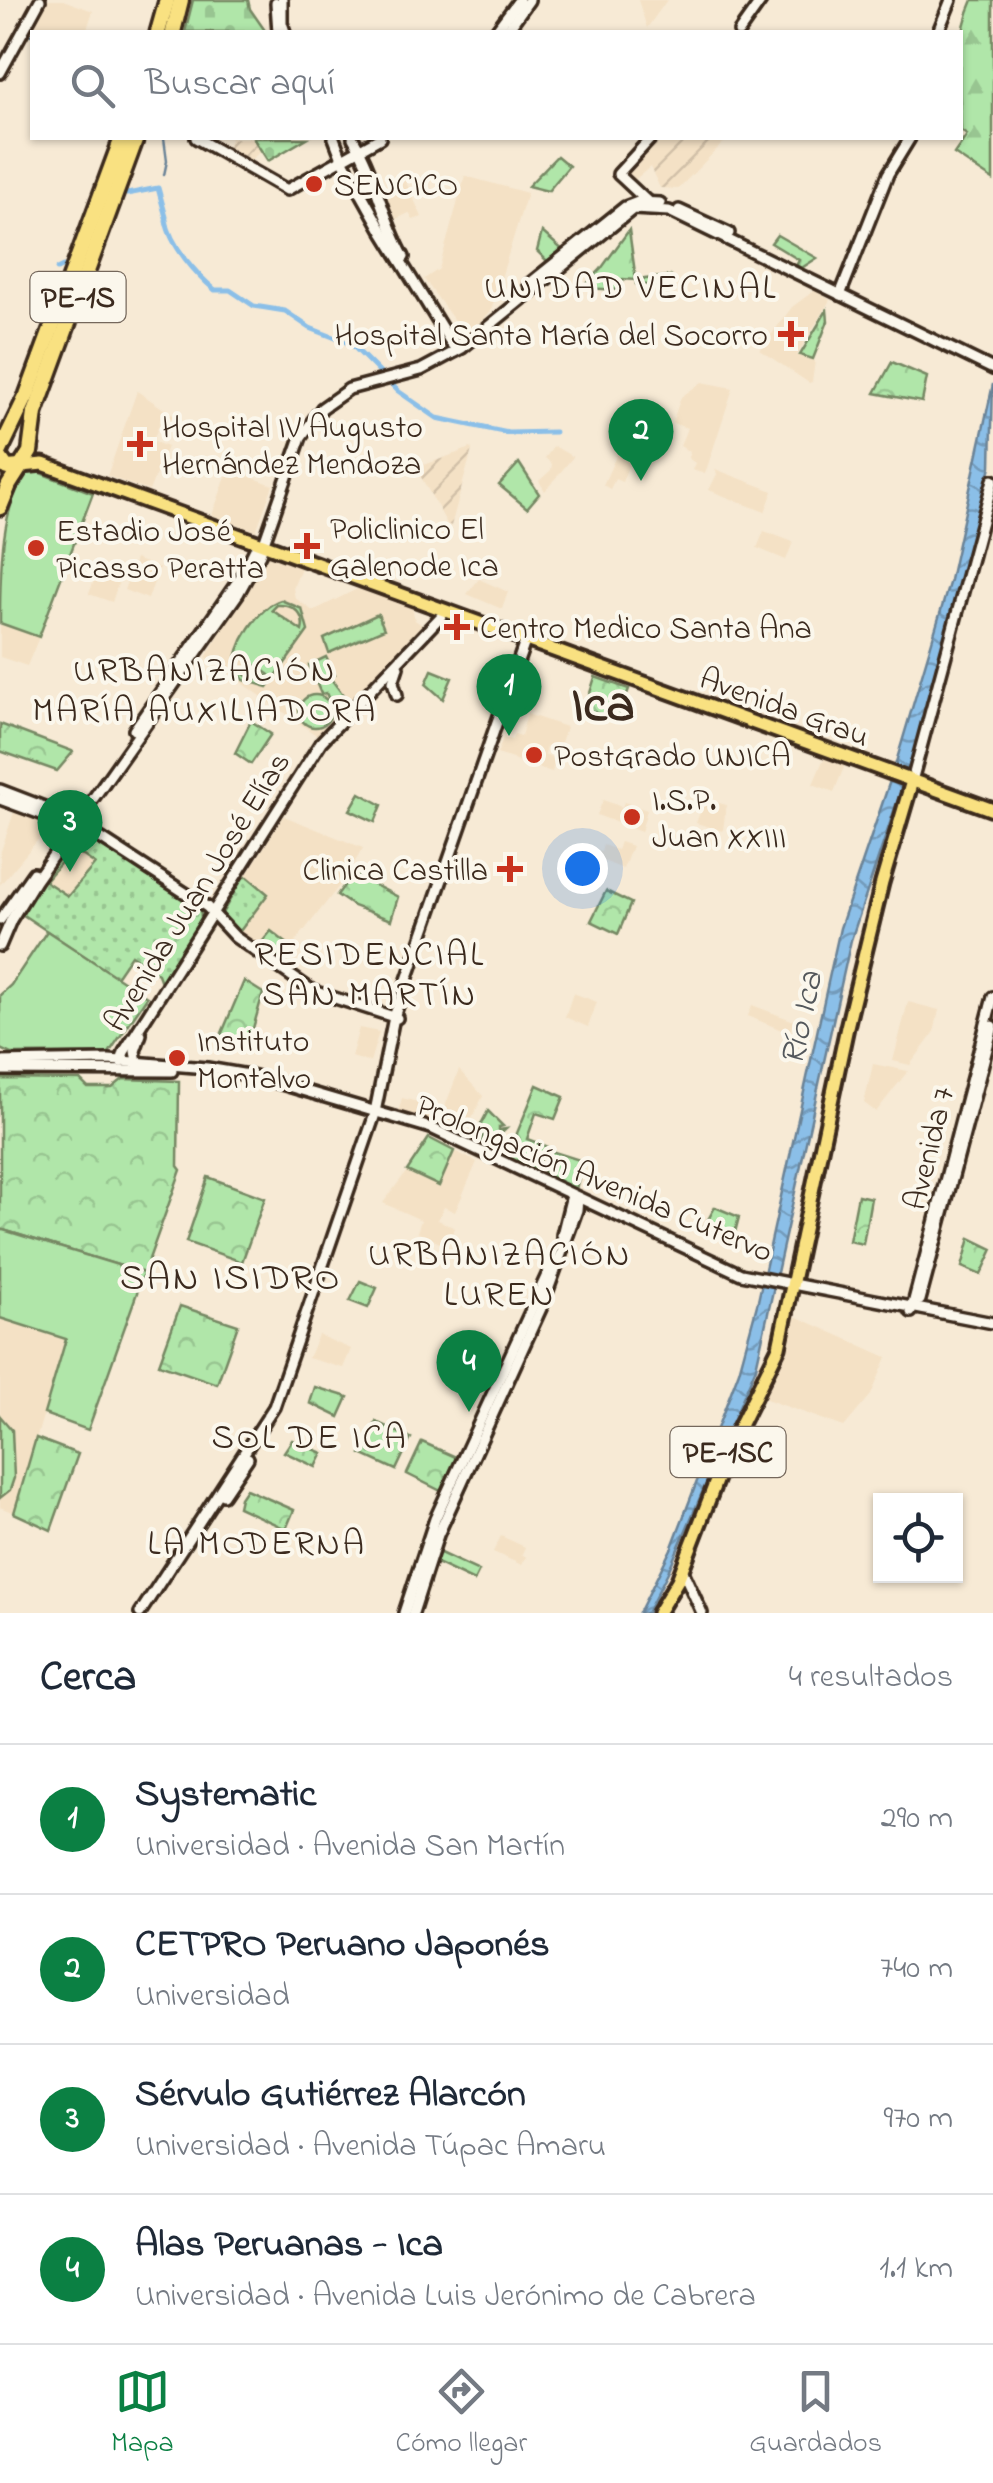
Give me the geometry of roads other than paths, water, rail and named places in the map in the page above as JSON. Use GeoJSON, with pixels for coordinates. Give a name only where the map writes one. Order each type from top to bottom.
{"type":"FeatureCollection","features":[{"type":"Feature","properties":{"kind":"highway"},"geometry":{"type":"LineString","coordinates":[[158,30],[166,0]]}},
{"type":"Feature","properties":{"kind":"highway"},"geometry":{"type":"LineString","coordinates":[[174,30],[181,0]]}},
{"type":"Feature","properties":{"kind":"highway","name":"PE-1S"},"geometry":{"type":"LineString","coordinates":[[0,508],[9,485],[29,456],[32,420],[76,260],[121,140]]}},
{"type":"Feature","properties":{"kind":"highway","name":"PE-1S"},"geometry":{"type":"LineString","coordinates":[[22,467],[7,468],[0,455],[9,427],[51,349],[135,140]]}},
{"type":"Feature","properties":{"kind":"highway"},"geometry":{"type":"LineString","coordinates":[[9,427],[26,429],[32,441]]}},
{"type":"Feature","properties":{"kind":"main road"},"geometry":{"type":"LineString","coordinates":[[32,441],[43,458],[262,541]]}},
{"type":"Feature","properties":{"kind":"main road"},"geometry":{"type":"LineString","coordinates":[[22,467],[43,464],[262,541]]}},
{"type":"Feature","properties":{"kind":"main road","name":"Avenida Grau"},"geometry":{"type":"LineString","coordinates":[[262,541],[993,810]]}},
{"type":"Feature","properties":{"kind":"main road","name":"PE-1SC"},"geometry":{"type":"LineString","coordinates":[[658,1613],[682,1569],[728,1450],[774,1360],[786,1287],[910,780]]}},
{"type":"Feature","properties":{"kind":"street"},"geometry":{"type":"LineString","coordinates":[[0,73],[27,35],[40,0]]}},
{"type":"Feature","properties":{"kind":"street"},"geometry":{"type":"LineString","coordinates":[[278,30],[280,0]]}},
{"type":"Feature","properties":{"kind":"street"},"geometry":{"type":"LineString","coordinates":[[280,0],[285,30]]}},
{"type":"Feature","properties":{"kind":"street"},"geometry":{"type":"LineString","coordinates":[[496,30],[519,0]]}},
{"type":"Feature","properties":{"kind":"street"},"geometry":{"type":"LineString","coordinates":[[507,30],[529,0]]}},
{"type":"Feature","properties":{"kind":"street"},"geometry":{"type":"LineString","coordinates":[[736,30],[759,0]]}},
{"type":"Feature","properties":{"kind":"street"},"geometry":{"type":"LineString","coordinates":[[939,30],[951,0]]}},
{"type":"Feature","properties":{"kind":"street"},"geometry":{"type":"LineString","coordinates":[[200,140],[287,190],[358,142],[375,180],[372,201]]}},
{"type":"Feature","properties":{"kind":"street"},"geometry":{"type":"LineString","coordinates":[[335,140],[340,155],[372,201],[458,347]]}},
{"type":"Feature","properties":{"kind":"street"},"geometry":{"type":"LineString","coordinates":[[650,140],[618,174],[643,202],[993,368]]}},
{"type":"Feature","properties":{"kind":"street"},"geometry":{"type":"LineString","coordinates":[[840,295],[888,174],[909,140]]}},
{"type":"Feature","properties":{"kind":"street"},"geometry":{"type":"LineString","coordinates":[[0,920],[72,823],[242,575],[262,541],[301,436],[322,408],[349,389],[421,370],[458,347],[643,202]]}},
{"type":"Feature","properties":{"kind":"street"},"geometry":{"type":"LineString","coordinates":[[910,780],[993,480]]}},
{"type":"Feature","properties":{"kind":"street"},"geometry":{"type":"LineString","coordinates":[[381,681],[451,611]]}},
{"type":"Feature","properties":{"kind":"street"},"geometry":{"type":"LineString","coordinates":[[381,681],[451,611]]}},
{"type":"Feature","properties":{"kind":"street"},"geometry":{"type":"LineString","coordinates":[[142,1613],[274,1407],[377,1116],[396,1020],[493,757],[528,640]]}},
{"type":"Feature","properties":{"kind":"street"},"geometry":{"type":"LineString","coordinates":[[381,681],[397,696],[393,682],[398,667]]}},
{"type":"Feature","properties":{"kind":"street","name":"Avenida Juan José Elías"},"geometry":{"type":"LineString","coordinates":[[121,1066],[322,743],[381,681]]}},
{"type":"Feature","properties":{"kind":"street"},"geometry":{"type":"LineString","coordinates":[[0,790],[47,806],[322,997],[396,1020]]}},
{"type":"Feature","properties":{"kind":"street"},"geometry":{"type":"LineString","coordinates":[[0,799],[72,823]]}},
{"type":"Feature","properties":{"kind":"street"},"geometry":{"type":"LineString","coordinates":[[0,946],[32,880]]}},
{"type":"Feature","properties":{"kind":"street"},"geometry":{"type":"LineString","coordinates":[[210,919],[219,916],[220,904]]}},
{"type":"Feature","properties":{"kind":"street","name":"Avenida Juan José Elías"},"geometry":{"type":"LineString","coordinates":[[138,1066],[135,1051],[139,1038],[210,919]]}},
{"type":"Feature","properties":{"kind":"street","name":"Avenida 7"},"geometry":{"type":"LineString","coordinates":[[915,1310],[993,997]]}},
{"type":"Feature","properties":{"kind":"street","name":"Avenida 7"},"geometry":{"type":"LineString","coordinates":[[915,1310],[993,1026]]}},
{"type":"Feature","properties":{"kind":"street","name":"Prolongación Avenida Cutervo"},"geometry":{"type":"LineString","coordinates":[[0,1062],[138,1066],[254,1076],[428,1132],[757,1281],[993,1325]]}},
{"type":"Feature","properties":{"kind":"street","name":"Prolongación Avenida Cutervo"},"geometry":{"type":"LineString","coordinates":[[0,1070],[62,1066]]}},
{"type":"Feature","properties":{"kind":"street"},"geometry":{"type":"LineString","coordinates":[[404,1613],[436,1520],[578,1203]]}},
{"type":"Feature","properties":{"kind":"street"},"geometry":{"type":"LineString","coordinates":[[414,1613],[438,1535],[543,1304],[578,1203]]}},
{"type":"Feature","properties":{"kind":"street"},"geometry":{"type":"LineString","coordinates":[[682,1569],[702,1613]]}},
{"type":"Feature","properties":{"kind":"water","name":"Río Ica"},"geometry":{"type":"Polygon","coordinates":[[[993,384],[991,466],[925,718],[851,940],[756,1367],[668,1572],[647,1613],[639,1613],[672,1547],[739,1371],[840,928],[894,769],[950,580],[993,384]]]}},
{"type":"Feature","properties":{"kind":"waterway"},"geometry":{"type":"LineString","coordinates":[[164,140],[164,175]]}},
{"type":"Feature","properties":{"kind":"waterway"},"geometry":{"type":"LineString","coordinates":[[127,194],[158,188],[166,217]]}},
{"type":"Feature","properties":{"kind":"waterway"},"geometry":{"type":"LineString","coordinates":[[166,220],[178,249],[215,290],[230,290],[254,306],[285,311],[310,328],[351,344],[398,391],[437,418],[508,433],[555,432]]}},
{"type":"Feature","properties":{"kind":"waterway"},"geometry":{"type":"LineString","coordinates":[[57,269],[63,266]]}},
{"type":"Feature","properties":{"kind":"place","name":"SENCICO"},"geometry":{"type":"Point","coordinates":[314,184]}},
{"type":"Feature","properties":{"kind":"place","name":"Hospital Santa María del Socorro"},"geometry":{"type":"Point","coordinates":[791,334]}},
{"type":"Feature","properties":{"kind":"place","name":"Hospital IV Augusto Hernández Mendoza"},"geometry":{"type":"Point","coordinates":[140,444]}},
{"type":"Feature","properties":{"kind":"place","name":"CETPRO Peruano Japonés"},"geometry":{"type":"Point","coordinates":[641,481]}},
{"type":"Feature","properties":{"kind":"place","name":"Policlinico El Galenode Ica"},"geometry":{"type":"Point","coordinates":[307,546]}},
{"type":"Feature","properties":{"kind":"place","name":"Estadio José Picasso Peratta"},"geometry":{"type":"Point","coordinates":[36,548]}},
{"type":"Feature","properties":{"kind":"place","name":"Centro Medico Santa Ana"},"geometry":{"type":"Point","coordinates":[457,627]}},
{"type":"Feature","properties":{"kind":"place","name":"Systematic"},"geometry":{"type":"Point","coordinates":[509,736]}},
{"type":"Feature","properties":{"kind":"place","name":"PostGrado UNICA"},"geometry":{"type":"Point","coordinates":[534,755]}},
{"type":"Feature","properties":{"kind":"place","name":"I.S.P. Juan XXIII"},"geometry":{"type":"Point","coordinates":[632,817]}},
{"type":"Feature","properties":{"kind":"place","name":"Clinica Castilla"},"geometry":{"type":"Point","coordinates":[510,869]}},
{"type":"Feature","properties":{"kind":"place","name":"Sérvulo Gutiérrez Alarcón"},"geometry":{"type":"Point","coordinates":[70,872]}},
{"type":"Feature","properties":{"kind":"place","name":"Instituto Montalvo"},"geometry":{"type":"Point","coordinates":[177,1058]}},
{"type":"Feature","properties":{"kind":"place","name":"Alas Peruanas - Ica"},"geometry":{"type":"Point","coordinates":[469,1412]}},
{"type":"Feature","properties":{"kind":"district","name":"UNIDAD VECINAL"},"geometry":{"type":"Point","coordinates":[631,286]}},
{"type":"Feature","properties":{"kind":"district","name":"URBANIZACIÓN MARÍA AUXILIADORA"},"geometry":{"type":"Point","coordinates":[205,689]}},
{"type":"Feature","properties":{"kind":"district","name":"Ica"},"geometry":{"type":"Point","coordinates":[603,702]}},
{"type":"Feature","properties":{"kind":"district","name":"RESIDENCIAL SAN MARTÍN"},"geometry":{"type":"Point","coordinates":[370,973]}},
{"type":"Feature","properties":{"kind":"district","name":"URBANIZACIÓN LUREN"},"geometry":{"type":"Point","coordinates":[500,1273]}},
{"type":"Feature","properties":{"kind":"district","name":"SAN ISIDRO"},"geometry":{"type":"Point","coordinates":[231,1276]}},
{"type":"Feature","properties":{"kind":"district","name":"SOL DE ICA"},"geometry":{"type":"Point","coordinates":[310,1436]}},
{"type":"Feature","properties":{"kind":"district","name":"LA MODERNA"},"geometry":{"type":"Point","coordinates":[257,1542]}}]}
